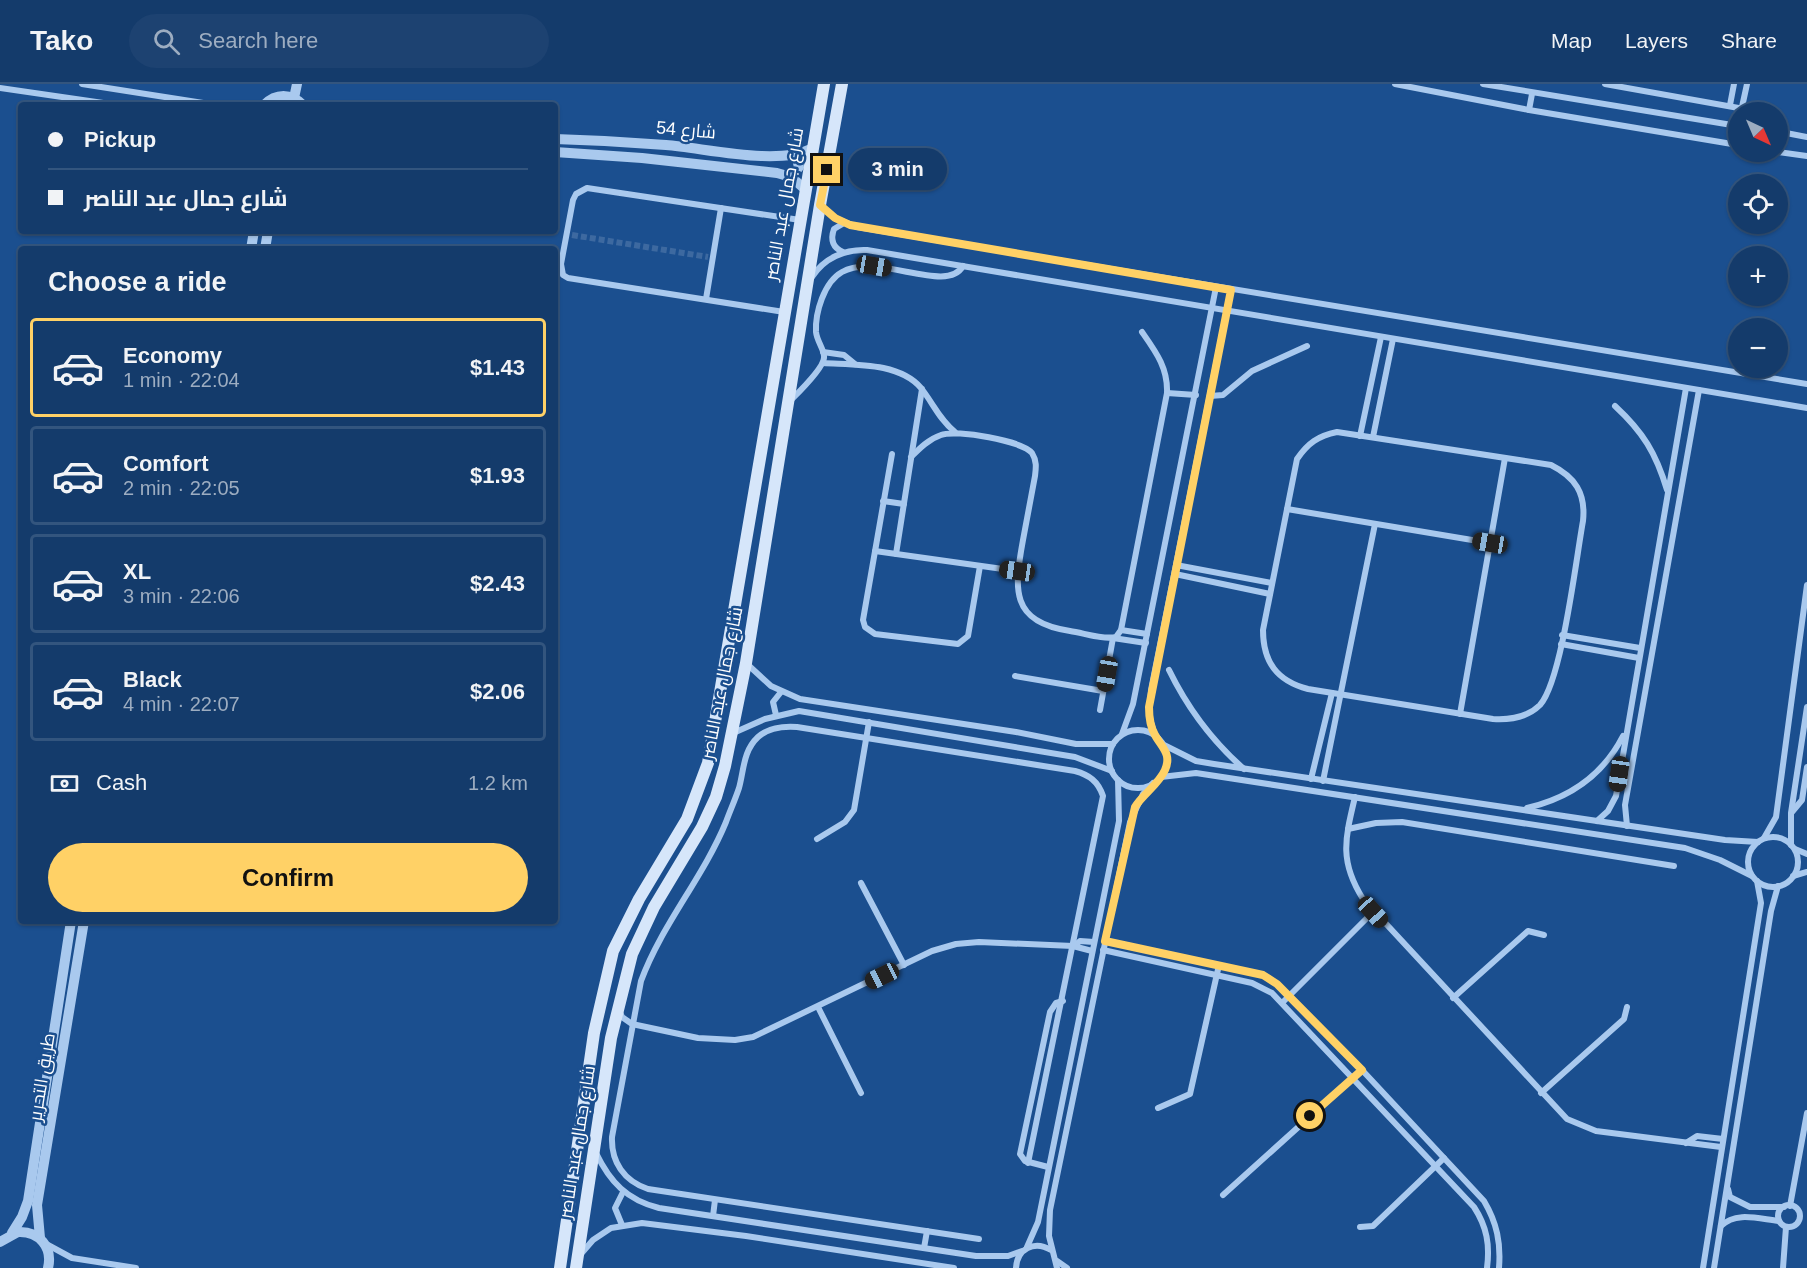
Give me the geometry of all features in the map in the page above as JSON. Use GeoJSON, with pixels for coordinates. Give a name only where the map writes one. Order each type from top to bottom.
{"type":"FeatureCollection","features":[{"type":"Feature","properties":{"kind":"main road","name":"شارع جمال عبد الناصر"},"geometry":{"type":"LineString","coordinates":[[560,1268],[602,990],[613,951],[700,791],[708,763],[811,149],[824,84]]}},
{"type":"Feature","properties":{"kind":"main road","name":"شارع جمال عبد الناصر"},"geometry":{"type":"LineString","coordinates":[[577,1263],[611,1038],[632,954],[716,798],[725,766],[746,663],[820,205],[842,84]]}},
{"type":"Feature","properties":{"kind":"main road"},"geometry":{"type":"LineString","coordinates":[[753,495],[761,499],[773,495]]}},
{"type":"Feature","properties":{"kind":"main road"},"geometry":{"type":"LineString","coordinates":[[748,525],[757,523],[768,530]]}},
{"type":"Feature","properties":{"kind":"street"},"geometry":{"type":"LineString","coordinates":[[82,84],[197,102]]}},
{"type":"Feature","properties":{"kind":"street"},"geometry":{"type":"LineString","coordinates":[[277,97],[279,84]]}},
{"type":"Feature","properties":{"kind":"street"},"geometry":{"type":"LineString","coordinates":[[269,102],[277,97],[299,101],[297,84]]}},
{"type":"Feature","properties":{"kind":"street"},"geometry":{"type":"LineString","coordinates":[[1395,84],[1528,110],[1728,143]]}},
{"type":"Feature","properties":{"kind":"street"},"geometry":{"type":"LineString","coordinates":[[1483,84],[1532,94],[1728,124]]}},
{"type":"Feature","properties":{"kind":"street"},"geometry":{"type":"LineString","coordinates":[[1605,84],[1728,105]]}},
{"type":"Feature","properties":{"kind":"street"},"geometry":{"type":"LineString","coordinates":[[1731,102],[1734,84]]}},
{"type":"Feature","properties":{"kind":"street"},"geometry":{"type":"LineString","coordinates":[[1743,102],[1747,84]]}},
{"type":"Feature","properties":{"kind":"street"},"geometry":{"type":"LineString","coordinates":[[0,88],[96,102]]}},
{"type":"Feature","properties":{"kind":"street"},"geometry":{"type":"LineString","coordinates":[[1528,110],[1532,94]]}},
{"type":"Feature","properties":{"kind":"street"},"geometry":{"type":"LineString","coordinates":[[1788,133],[1807,136]]}},
{"type":"Feature","properties":{"kind":"street","name":"شارع 54"},"geometry":{"type":"LineString","coordinates":[[558,139],[665,145],[777,157],[796,155],[811,149]]}},
{"type":"Feature","properties":{"kind":"street","name":"شارع 54"},"geometry":{"type":"LineString","coordinates":[[558,153],[687,162],[791,177]]}},
{"type":"Feature","properties":{"kind":"street"},"geometry":{"type":"LineString","coordinates":[[1788,153],[1807,156]]}},
{"type":"Feature","properties":{"kind":"street"},"geometry":{"type":"LineString","coordinates":[[796,155],[799,167],[791,177],[805,189]]}},
{"type":"Feature","properties":{"kind":"street"},"geometry":{"type":"LineString","coordinates":[[784,312],[568,278],[561,271],[570,235],[576,194],[587,188],[800,220]]}},
{"type":"Feature","properties":{"kind":"street"},"geometry":{"type":"LineString","coordinates":[[820,205],[844,223],[1231,290],[1807,384]]}},
{"type":"Feature","properties":{"kind":"street"},"geometry":{"type":"LineString","coordinates":[[706,300],[711,257],[721,208]]}},
{"type":"Feature","properties":{"kind":"street"},"geometry":{"type":"LineString","coordinates":[[843,252],[832,241],[834,229],[844,223]]}},
{"type":"Feature","properties":{"kind":"street"},"geometry":{"type":"LineString","coordinates":[[808,283],[823,264],[843,252],[867,250],[1807,408]]}},
{"type":"Feature","properties":{"kind":"street"},"geometry":{"type":"LineString","coordinates":[[788,404],[823,363],[823,351],[816,331],[824,293],[839,274],[857,266],[874,266],[946,278],[958,274],[963,266]]}},
{"type":"Feature","properties":{"kind":"street"},"geometry":{"type":"LineString","coordinates":[[1016,1268],[1017,1258],[1025,1249],[1038,1222],[1121,807],[1118,780],[1112,771],[1109,757],[1113,744],[1122,734],[1131,717],[1216,287]]}},
{"type":"Feature","properties":{"kind":"street"},"geometry":{"type":"LineString","coordinates":[[1155,736],[1149,707],[1231,290]]}},
{"type":"Feature","properties":{"kind":"street"},"geometry":{"type":"LineString","coordinates":[[1100,710],[1113,638],[1121,630],[1167,393],[1168,378],[1163,363],[1142,332]]}},
{"type":"Feature","properties":{"kind":"street"},"geometry":{"type":"LineString","coordinates":[[1360,435],[1382,337]]}},
{"type":"Feature","properties":{"kind":"street"},"geometry":{"type":"LineString","coordinates":[[1373,437],[1393,339]]}},
{"type":"Feature","properties":{"kind":"street"},"geometry":{"type":"LineString","coordinates":[[1210,396],[1223,395],[1252,371],[1307,346]]}},
{"type":"Feature","properties":{"kind":"street"},"geometry":{"type":"LineString","coordinates":[[823,351],[844,355],[855,364]]}},
{"type":"Feature","properties":{"kind":"street"},"geometry":{"type":"LineString","coordinates":[[823,363],[855,364],[906,375],[922,389],[935,412],[955,432]]}},
{"type":"Feature","properties":{"kind":"street"},"geometry":{"type":"LineString","coordinates":[[1202,363],[1216,367]]}},
{"type":"Feature","properties":{"kind":"street"},"geometry":{"type":"LineString","coordinates":[[1597,821],[1608,811],[1616,796],[1686,388]]}},
{"type":"Feature","properties":{"kind":"street"},"geometry":{"type":"LineString","coordinates":[[896,554],[922,389]]}},
{"type":"Feature","properties":{"kind":"street"},"geometry":{"type":"LineString","coordinates":[[1627,826],[1625,806],[1699,390]]}},
{"type":"Feature","properties":{"kind":"street"},"geometry":{"type":"LineString","coordinates":[[1167,393],[1196,395]]}},
{"type":"Feature","properties":{"kind":"street"},"geometry":{"type":"LineString","coordinates":[[1615,406],[1651,445],[1668,493]]}},
{"type":"Feature","properties":{"kind":"street"},"geometry":{"type":"LineString","coordinates":[[1678,431],[1692,433]]}},
{"type":"Feature","properties":{"kind":"street"},"geometry":{"type":"LineString","coordinates":[[911,457],[931,439],[955,432],[1021,446],[1031,452],[1037,464],[1017,571],[1017,590],[1024,608],[1037,622],[1055,629],[1146,643]]}},
{"type":"Feature","properties":{"kind":"street"},"geometry":{"type":"LineString","coordinates":[[1337,432],[1373,437],[1551,465],[1567,473],[1579,488],[1585,505],[1561,644],[1548,693],[1538,706],[1525,716],[1509,720],[1460,714],[1292,685],[1278,676],[1268,662],[1263,647],[1263,630],[1298,459],[1307,445],[1321,436],[1337,432]]}},
{"type":"Feature","properties":{"kind":"street"},"geometry":{"type":"LineString","coordinates":[[892,454],[863,620],[865,627],[875,634],[934,643],[958,644],[968,636],[981,566]]}},
{"type":"Feature","properties":{"kind":"street"},"geometry":{"type":"LineString","coordinates":[[1460,714],[1505,458]]}},
{"type":"Feature","properties":{"kind":"street"},"geometry":{"type":"LineString","coordinates":[[884,501],[904,504]]}},
{"type":"Feature","properties":{"kind":"street"},"geometry":{"type":"LineString","coordinates":[[1287,509],[1490,543]]}},
{"type":"Feature","properties":{"kind":"street"},"geometry":{"type":"LineString","coordinates":[[1323,781],[1375,524]]}},
{"type":"Feature","properties":{"kind":"street"},"geometry":{"type":"LineString","coordinates":[[875,551],[1017,571]]}},
{"type":"Feature","properties":{"kind":"street"},"geometry":{"type":"LineString","coordinates":[[1176,565],[1272,583]]}},
{"type":"Feature","properties":{"kind":"street"},"geometry":{"type":"LineString","coordinates":[[1175,573],[1270,594]]}},
{"type":"Feature","properties":{"kind":"street"},"geometry":{"type":"LineString","coordinates":[[1703,1268],[1761,903],[1748,858],[1777,811],[1807,585]]}},
{"type":"Feature","properties":{"kind":"street"},"geometry":{"type":"LineString","coordinates":[[1121,630],[1148,634]]}},
{"type":"Feature","properties":{"kind":"street"},"geometry":{"type":"LineString","coordinates":[[1563,634],[1640,648]]}},
{"type":"Feature","properties":{"kind":"street"},"geometry":{"type":"LineString","coordinates":[[1561,644],[1639,658]]}},
{"type":"Feature","properties":{"kind":"street"},"geometry":{"type":"LineString","coordinates":[[746,663],[762,679],[781,692],[800,699],[1016,732],[1076,744],[1113,744]]}},
{"type":"Feature","properties":{"kind":"street"},"geometry":{"type":"LineString","coordinates":[[1169,670],[1180,693],[1203,728],[1244,769]]}},
{"type":"Feature","properties":{"kind":"street"},"geometry":{"type":"LineString","coordinates":[[1015,676],[1103,691]]}},
{"type":"Feature","properties":{"kind":"street"},"geometry":{"type":"LineString","coordinates":[[776,715],[773,702],[781,692]]}},
{"type":"Feature","properties":{"kind":"street"},"geometry":{"type":"LineString","coordinates":[[1311,779],[1332,693]]}},
{"type":"Feature","properties":{"kind":"street"},"geometry":{"type":"LineString","coordinates":[[1794,876],[1797,868],[1791,813],[1807,707]]}},
{"type":"Feature","properties":{"kind":"street"},"geometry":{"type":"LineString","coordinates":[[730,734],[776,715],[799,711],[1075,757],[1112,771]]}},
{"type":"Feature","properties":{"kind":"street"},"geometry":{"type":"LineString","coordinates":[[817,839],[851,815],[869,722]]}},
{"type":"Feature","properties":{"kind":"street"},"geometry":{"type":"LineString","coordinates":[[979,1239],[648,1190],[628,1179],[618,1167],[613,1152],[612,1137],[641,981],[650,958],[706,863],[725,825],[739,788],[745,760],[754,742],[770,730],[783,726],[866,738],[1074,771],[1093,779],[1103,796],[1063,1001],[1028,1162],[1048,1167]]}},
{"type":"Feature","properties":{"kind":"street"},"geometry":{"type":"LineString","coordinates":[[1122,734],[1141,730],[1196,761],[1725,840],[1761,840],[1774,837],[1807,854]]}},
{"type":"Feature","properties":{"kind":"street"},"geometry":{"type":"LineString","coordinates":[[1523,809],[1545,804],[1585,783],[1616,750],[1626,730]]}},
{"type":"Feature","properties":{"kind":"street"},"geometry":{"type":"LineString","coordinates":[[1161,777],[1167,761],[1164,745]]}},
{"type":"Feature","properties":{"kind":"street"},"geometry":{"type":"LineString","coordinates":[[1791,813],[1802,800],[1807,767]]}},
{"type":"Feature","properties":{"kind":"street"},"geometry":{"type":"LineString","coordinates":[[1067,1268],[1057,1264],[1051,1250],[1050,1210],[1130,822],[1138,801],[1161,777],[1196,773],[1685,848],[1720,860],[1767,886],[1778,886],[1794,876],[1807,872]]}},
{"type":"Feature","properties":{"kind":"street"},"geometry":{"type":"LineString","coordinates":[[1118,780],[1135,788],[1153,783]]}},
{"type":"Feature","properties":{"kind":"street"},"geometry":{"type":"LineString","coordinates":[[1422,807],[1425,795]]}},
{"type":"Feature","properties":{"kind":"street"},"geometry":{"type":"LineString","coordinates":[[1355,797],[1347,829],[1346,861],[1352,881],[1373,912],[1567,1119],[1596,1131],[1721,1147]]}},
{"type":"Feature","properties":{"kind":"street"},"geometry":{"type":"LineString","coordinates":[[1347,829],[1376,823],[1402,822],[1674,866]]}},
{"type":"Feature","properties":{"kind":"street"},"geometry":{"type":"LineString","coordinates":[[861,883],[904,965]]}},
{"type":"Feature","properties":{"kind":"street"},"geometry":{"type":"LineString","coordinates":[[1714,1268],[1778,886]]}},
{"type":"Feature","properties":{"kind":"street"},"geometry":{"type":"LineString","coordinates":[[1282,1003],[1373,912]]}},
{"type":"Feature","properties":{"kind":"street","name":"طريق التحرير"},"geometry":{"type":"LineString","coordinates":[[4,1239],[22,1217],[27,1200],[71,924]]}},
{"type":"Feature","properties":{"kind":"street","name":"طريق التحرير"},"geometry":{"type":"LineString","coordinates":[[48,1268],[49,1252],[42,1240],[37,1205],[84,924]]}},
{"type":"Feature","properties":{"kind":"street"},"geometry":{"type":"LineString","coordinates":[[1453,998],[1528,931],[1544,935]]}},
{"type":"Feature","properties":{"kind":"street"},"geometry":{"type":"LineString","coordinates":[[1073,946],[1080,941],[1094,942]]}},
{"type":"Feature","properties":{"kind":"street"},"geometry":{"type":"LineString","coordinates":[[1105,941],[1263,975],[1290,995],[1484,1201],[1491,1213],[1500,1241],[1499,1268]]}},
{"type":"Feature","properties":{"kind":"street"},"geometry":{"type":"LineString","coordinates":[[618,1007],[622,1017],[632,1024],[698,1038],[735,1040],[770,1031],[904,965],[956,944],[979,942],[1073,946],[1092,951]]}},
{"type":"Feature","properties":{"kind":"street"},"geometry":{"type":"LineString","coordinates":[[1103,950],[1261,986],[1282,1003],[1354,1077],[1481,1217],[1488,1241],[1488,1268]]}},
{"type":"Feature","properties":{"kind":"street"},"geometry":{"type":"LineString","coordinates":[[1158,1108],[1190,1094],[1219,965]]}},
{"type":"Feature","properties":{"kind":"street"},"geometry":{"type":"LineString","coordinates":[[818,1007],[861,1093]]}},
{"type":"Feature","properties":{"kind":"street"},"geometry":{"type":"LineString","coordinates":[[1541,1093],[1624,1018],[1627,1007]]}},
{"type":"Feature","properties":{"kind":"street"},"geometry":{"type":"LineString","coordinates":[[611,1038],[618,1030],[632,1024]]}},
{"type":"Feature","properties":{"kind":"street"},"geometry":{"type":"LineString","coordinates":[[1223,1195],[1362,1070]]}},
{"type":"Feature","properties":{"kind":"street"},"geometry":{"type":"LineString","coordinates":[[1779,1221],[1778,1215],[1787,1206],[1807,1113]]}},
{"type":"Feature","properties":{"kind":"street"},"geometry":{"type":"LineString","coordinates":[[1686,1143],[1697,1136],[1723,1139]]}},
{"type":"Feature","properties":{"kind":"street"},"geometry":{"type":"LineString","coordinates":[[595,1150],[606,1173],[623,1192],[646,1204],[992,1258],[1040,1245],[1051,1250]]}},
{"type":"Feature","properties":{"kind":"street"},"geometry":{"type":"LineString","coordinates":[[1360,1227],[1373,1226],[1444,1158]]}},
{"type":"Feature","properties":{"kind":"street"},"geometry":{"type":"LineString","coordinates":[[1720,1227],[1729,1218],[1737,1217],[1779,1221],[1786,1227],[1794,1226],[1799,1218],[1797,1210],[1787,1206],[1750,1207],[1739,1203],[1730,1197],[1727,1185]]}},
{"type":"Feature","properties":{"kind":"street"},"geometry":{"type":"LineString","coordinates":[[622,1225],[615,1208],[623,1192]]}},
{"type":"Feature","properties":{"kind":"street"},"geometry":{"type":"LineString","coordinates":[[713,1216],[715,1200]]}},
{"type":"Feature","properties":{"kind":"street"},"geometry":{"type":"LineString","coordinates":[[577,1263],[602,1233],[622,1225],[642,1223],[746,1236],[954,1268]]}},
{"type":"Feature","properties":{"kind":"street"},"geometry":{"type":"LineString","coordinates":[[1782,1268],[1786,1227]]}},
{"type":"Feature","properties":{"kind":"street"},"geometry":{"type":"LineString","coordinates":[[4,1239],[24,1231],[72,1258],[136,1268]]}},
{"type":"Feature","properties":{"kind":"street"},"geometry":{"type":"LineString","coordinates":[[924,1248],[927,1231]]}},
{"type":"Feature","properties":{"kind":"tunnel"},"geometry":{"type":"LineString","coordinates":[[572,235],[708,257]]}},
{"type":"Feature","properties":{"kind":"route"},"geometry":{"type":"LineString","coordinates":[[827,170],[820,205],[835,218],[850,225],[1231,290],[1151,690],[1149,715],[1155,736],[1164,745],[1167,761],[1161,777],[1143,794],[1135,807],[1105,941],[1263,975],[1290,995],[1362,1070],[1310,1116]]}}]}
